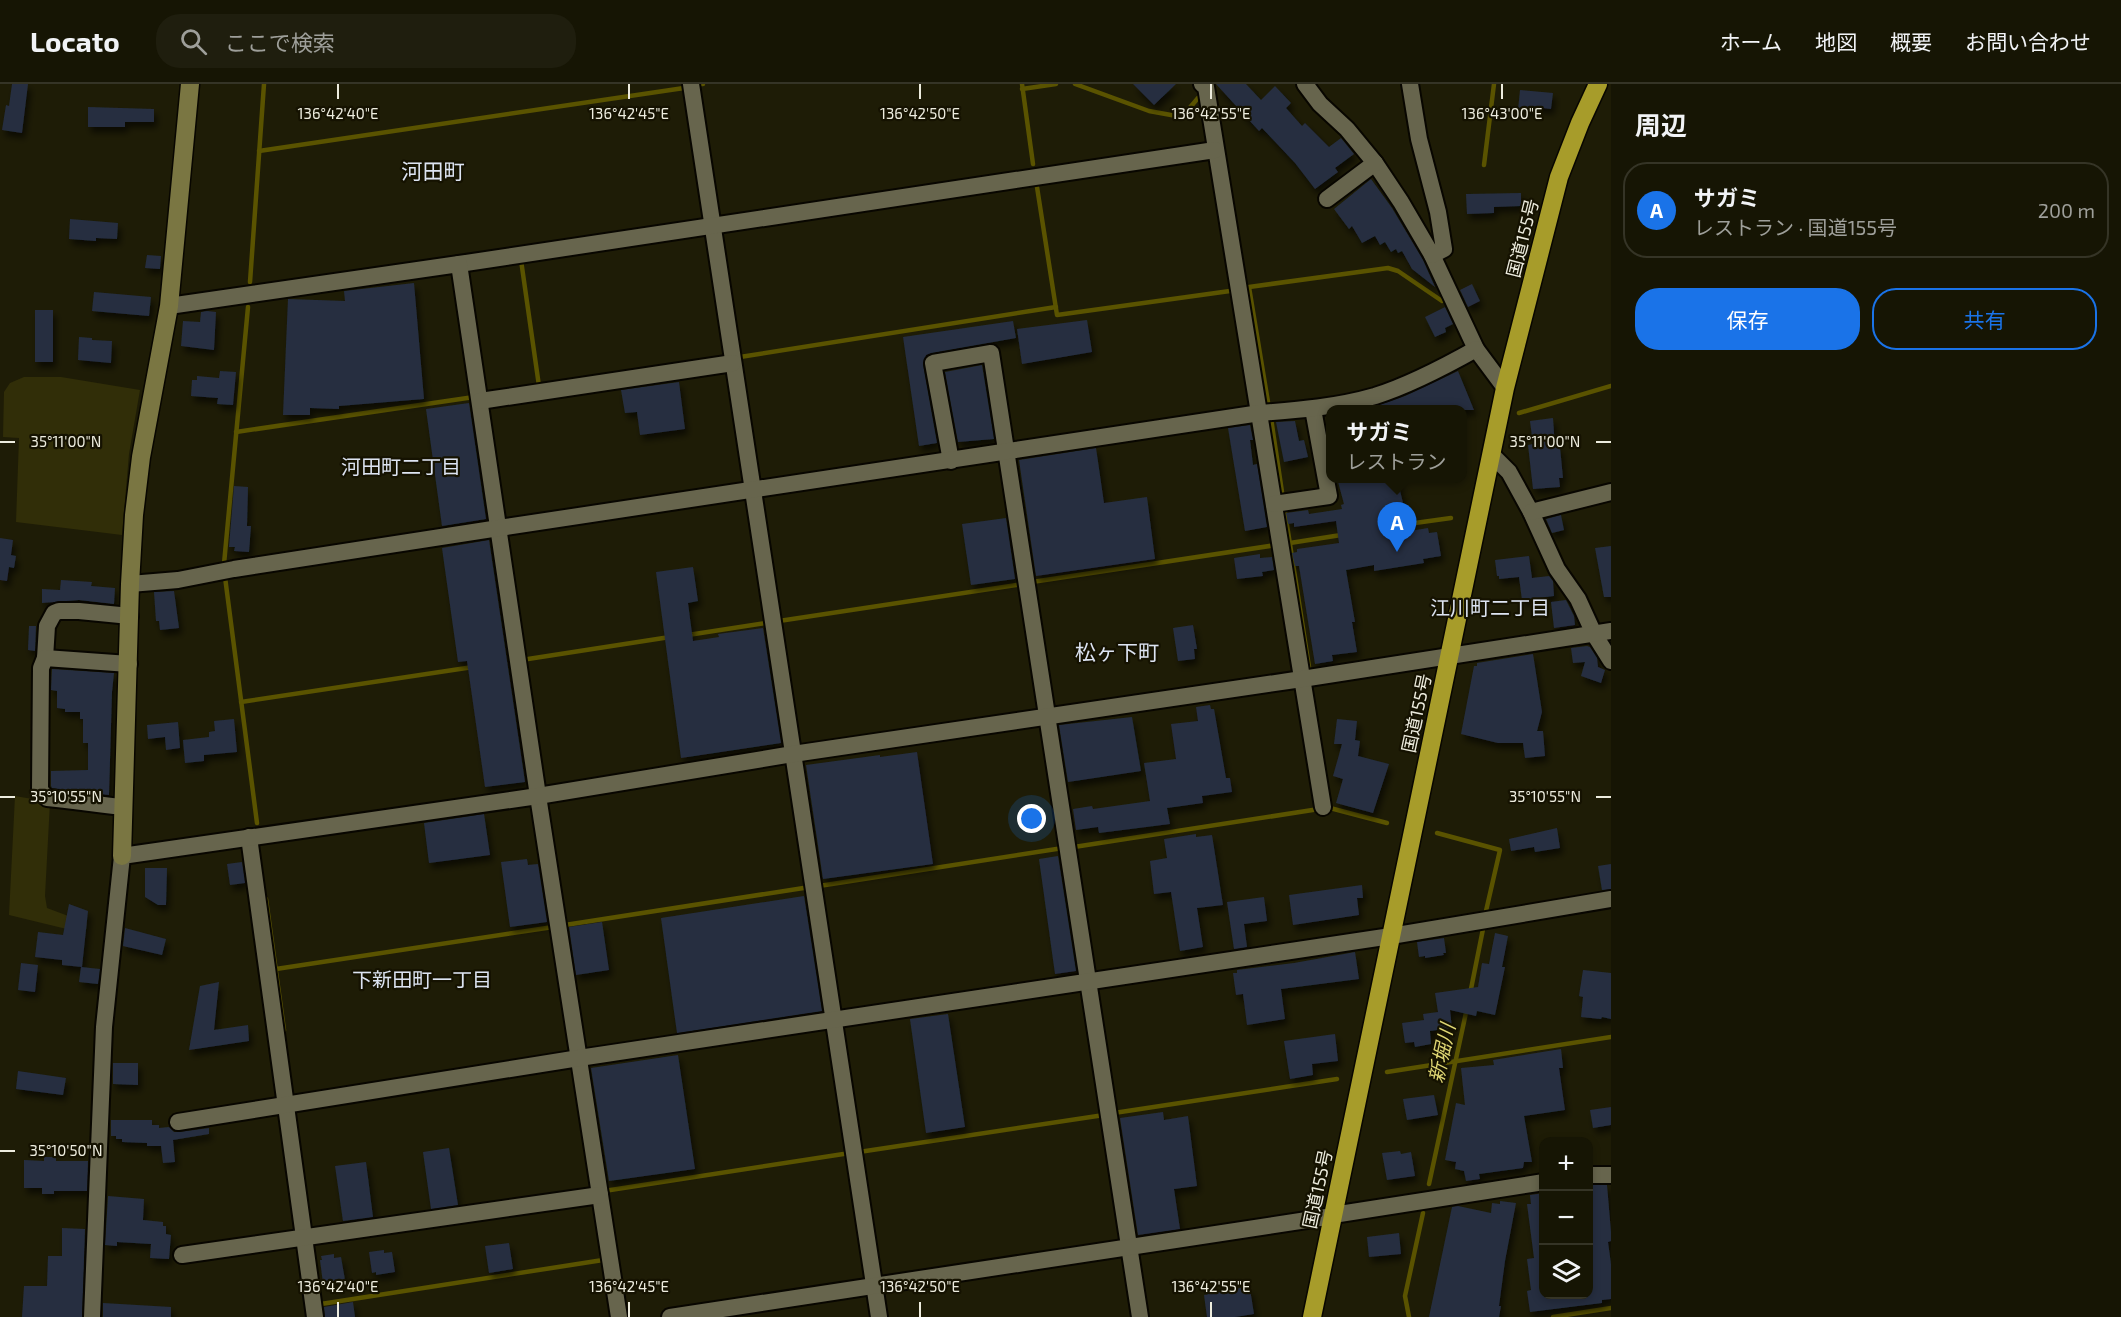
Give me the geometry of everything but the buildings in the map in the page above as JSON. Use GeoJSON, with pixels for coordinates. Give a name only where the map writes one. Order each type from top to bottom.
{"type":"FeatureCollection","features":[{"type":"Feature","properties":{"kind":"highway","name":"国道155号"},"geometry":{"type":"LineString","coordinates":[[1580,123],[1592,84]]}},
{"type":"Feature","properties":{"kind":"highway","name":"国道155号"},"geometry":{"type":"LineString","coordinates":[[1312,1317],[1504,388],[1559,177],[1598,84]]}},
{"type":"Feature","properties":{"kind":"street"},"geometry":{"type":"LineString","coordinates":[[92,1317],[104,1027],[122,856],[134,515],[141,458],[169,306],[190,84]]}},
{"type":"Feature","properties":{"kind":"street"},"geometry":{"type":"LineString","coordinates":[[691,84],[879,1317]]}},
{"type":"Feature","properties":{"kind":"street"},"geometry":{"type":"LineString","coordinates":[[1202,84],[1206,87],[1323,807]]}},
{"type":"Feature","properties":{"kind":"street"},"geometry":{"type":"LineString","coordinates":[[1305,84],[1320,104],[1347,129],[1401,202],[1432,255],[1476,350],[1504,388]]}},
{"type":"Feature","properties":{"kind":"street"},"geometry":{"type":"LineString","coordinates":[[1410,84],[1419,140],[1444,249],[1432,255]]}},
{"type":"Feature","properties":{"kind":"street"},"geometry":{"type":"LineString","coordinates":[[169,306],[1215,150]]}},
{"type":"Feature","properties":{"kind":"street"},"geometry":{"type":"LineString","coordinates":[[1327,199],[1375,164]]}},
{"type":"Feature","properties":{"kind":"street"},"geometry":{"type":"LineString","coordinates":[[459,264],[538,796],[619,1317]]}},
{"type":"Feature","properties":{"kind":"street"},"geometry":{"type":"LineString","coordinates":[[1332,405],[1375,396],[1442,368],[1476,350]]}},
{"type":"Feature","properties":{"kind":"street"},"geometry":{"type":"LineString","coordinates":[[951,461],[933,363],[991,353],[1140,1317]]}},
{"type":"Feature","properties":{"kind":"street"},"geometry":{"type":"LineString","coordinates":[[480,401],[733,363]]}},
{"type":"Feature","properties":{"kind":"street"},"geometry":{"type":"LineString","coordinates":[[130,584],[178,580],[234,569],[752,489],[1006,453],[1260,413],[1326,406]]}},
{"type":"Feature","properties":{"kind":"street"},"geometry":{"type":"LineString","coordinates":[[1313,409],[1326,480]]}},
{"type":"Feature","properties":{"kind":"street"},"geometry":{"type":"LineString","coordinates":[[1491,454],[1509,472],[1531,512],[1557,569],[1603,633],[1611,662]]}},
{"type":"Feature","properties":{"kind":"street"},"geometry":{"type":"LineString","coordinates":[[1275,504],[1329,496],[1327,483]]}},
{"type":"Feature","properties":{"kind":"street"},"geometry":{"type":"LineString","coordinates":[[1531,512],[1611,492]]}},
{"type":"Feature","properties":{"kind":"street"},"geometry":{"type":"LineString","coordinates":[[123,807],[47,798],[40,790],[41,668],[45,658],[47,626],[54,613],[79,611],[130,616]]}},
{"type":"Feature","properties":{"kind":"street"},"geometry":{"type":"LineString","coordinates":[[122,856],[538,796],[793,754],[1603,633]]}},
{"type":"Feature","properties":{"kind":"street"},"geometry":{"type":"LineString","coordinates":[[45,658],[129,664]]}},
{"type":"Feature","properties":{"kind":"street"},"geometry":{"type":"LineString","coordinates":[[249,837],[315,1317]]}},
{"type":"Feature","properties":{"kind":"street"},"geometry":{"type":"LineString","coordinates":[[178,1122],[579,1058],[1391,936],[1611,899]]}},
{"type":"Feature","properties":{"kind":"street"},"geometry":{"type":"LineString","coordinates":[[1593,1175],[1611,1175]]}},
{"type":"Feature","properties":{"kind":"street"},"geometry":{"type":"LineString","coordinates":[[670,1317],[1539,1183]]}},
{"type":"Feature","properties":{"kind":"street"},"geometry":{"type":"LineString","coordinates":[[182,1255],[600,1195]]}},
{"type":"Feature","properties":{"kind":"shaded area"},"geometry":{"type":"Polygon","coordinates":[[[24,377],[61,377],[140,390],[129,454],[122,535],[16,522],[19,438],[3,437],[4,392],[10,383],[24,377]]]}},
{"type":"Feature","properties":{"kind":"shaded area"},"geometry":{"type":"Polygon","coordinates":[[[15,796],[50,802],[45,896],[47,908],[87,923],[87,929],[83,933],[9,915],[15,796]]]}},
{"type":"Feature","properties":{"kind":"waterway"},"geometry":{"type":"LineString","coordinates":[[250,282],[264,84]]}},
{"type":"Feature","properties":{"kind":"waterway"},"geometry":{"type":"LineString","coordinates":[[1022,84],[1033,164]]}},
{"type":"Feature","properties":{"kind":"waterway"},"geometry":{"type":"LineString","coordinates":[[1022,89],[1056,84]]}},
{"type":"Feature","properties":{"kind":"waterway"},"geometry":{"type":"LineString","coordinates":[[1075,84],[1149,111],[1182,117],[1198,98]]}},
{"type":"Feature","properties":{"kind":"waterway"},"geometry":{"type":"LineString","coordinates":[[1484,165],[1494,84]]}},
{"type":"Feature","properties":{"kind":"waterway"},"geometry":{"type":"LineString","coordinates":[[259,151],[684,88]]}},
{"type":"Feature","properties":{"kind":"waterway"},"geometry":{"type":"LineString","coordinates":[[1037,187],[1057,315],[1230,291]]}},
{"type":"Feature","properties":{"kind":"waterway"},"geometry":{"type":"LineString","coordinates":[[521,260],[539,386]]}},
{"type":"Feature","properties":{"kind":"waterway"},"geometry":{"type":"LineString","coordinates":[[1268,402],[1249,287],[1388,268],[1398,271],[1442,301]]}},
{"type":"Feature","properties":{"kind":"waterway"},"geometry":{"type":"LineString","coordinates":[[224,564],[248,307]]}},
{"type":"Feature","properties":{"kind":"waterway"},"geometry":{"type":"LineString","coordinates":[[740,357],[1056,307]]}},
{"type":"Feature","properties":{"kind":"waterway"},"geometry":{"type":"LineString","coordinates":[[1519,413],[1611,386]]}},
{"type":"Feature","properties":{"kind":"waterway"},"geometry":{"type":"LineString","coordinates":[[236,432],[474,397]]}},
{"type":"Feature","properties":{"kind":"waterway"},"geometry":{"type":"LineString","coordinates":[[1271,418],[1282,492]]}},
{"type":"Feature","properties":{"kind":"waterway"},"geometry":{"type":"LineString","coordinates":[[1285,512],[1309,667]]}},
{"type":"Feature","properties":{"kind":"waterway"},"geometry":{"type":"LineString","coordinates":[[1379,528],[1451,518]]}},
{"type":"Feature","properties":{"kind":"waterway"},"geometry":{"type":"LineString","coordinates":[[1290,543],[1341,535]]}},
{"type":"Feature","properties":{"kind":"waterway"},"geometry":{"type":"LineString","coordinates":[[1032,582],[1276,545]]}},
{"type":"Feature","properties":{"kind":"waterway"},"geometry":{"type":"LineString","coordinates":[[225,577],[257,823]]}},
{"type":"Feature","properties":{"kind":"waterway"},"geometry":{"type":"LineString","coordinates":[[779,621],[1023,584]]}},
{"type":"Feature","properties":{"kind":"waterway"},"geometry":{"type":"LineString","coordinates":[[688,635],[765,623]]}},
{"type":"Feature","properties":{"kind":"waterway"},"geometry":{"type":"LineString","coordinates":[[528,659],[670,637]]}},
{"type":"Feature","properties":{"kind":"waterway"},"geometry":{"type":"LineString","coordinates":[[241,702],[473,667]]}},
{"type":"Feature","properties":{"kind":"waterway"},"geometry":{"type":"LineString","coordinates":[[1330,805],[1330,808],[1387,823]]}},
{"type":"Feature","properties":{"kind":"waterway"},"geometry":{"type":"LineString","coordinates":[[1074,847],[1319,809]]}},
{"type":"Feature","properties":{"kind":"waterway"},"geometry":{"type":"LineString","coordinates":[[1437,833],[1500,850],[1486,911]]}},
{"type":"Feature","properties":{"kind":"waterway"},"geometry":{"type":"LineString","coordinates":[[819,886],[1063,848]]}},
{"type":"Feature","properties":{"kind":"waterway"},"geometry":{"type":"LineString","coordinates":[[565,925],[810,887]]}},
{"type":"Feature","properties":{"kind":"waterway"},"geometry":{"type":"LineString","coordinates":[[266,899],[284,1030]]}},
{"type":"Feature","properties":{"kind":"waterway"},"geometry":{"type":"LineString","coordinates":[[276,969],[553,927]]}},
{"type":"Feature","properties":{"kind":"waterway","name":"新堀川"},"geometry":{"type":"LineString","coordinates":[[1470,994],[1483,929]]}},
{"type":"Feature","properties":{"kind":"waterway","name":"新堀川"},"geometry":{"type":"LineString","coordinates":[[1429,1184],[1467,1008]]}},
{"type":"Feature","properties":{"kind":"waterway"},"geometry":{"type":"LineString","coordinates":[[1387,1072],[1611,1037]]}},
{"type":"Feature","properties":{"kind":"waterway"},"geometry":{"type":"LineString","coordinates":[[1114,1113],[1337,1079]]}},
{"type":"Feature","properties":{"kind":"waterway"},"geometry":{"type":"LineString","coordinates":[[859,1152],[1104,1115]]}},
{"type":"Feature","properties":{"kind":"waterway"},"geometry":{"type":"LineString","coordinates":[[604,1191],[850,1153]]}},
{"type":"Feature","properties":{"kind":"waterway","name":"新堀川"},"geometry":{"type":"LineString","coordinates":[[1409,1317],[1405,1296],[1423,1213]]}},
{"type":"Feature","properties":{"kind":"waterway"},"geometry":{"type":"LineString","coordinates":[[321,1304],[603,1260],[602,1257]]}},
{"type":"Feature","properties":{"kind":"waterway"},"geometry":{"type":"LineString","coordinates":[[1553,1317],[1611,1308]]}},
{"type":"Feature","properties":{"kind":"place","name":"サガミ"},"geometry":{"type":"Point","coordinates":[1397,552]}},
{"type":"Feature","properties":{"kind":"district","name":"河田町"},"geometry":{"type":"Point","coordinates":[433,170]}},
{"type":"Feature","properties":{"kind":"district","name":"河田町二丁目"},"geometry":{"type":"Point","coordinates":[401,466]}},
{"type":"Feature","properties":{"kind":"district","name":"江川町二丁目"},"geometry":{"type":"Point","coordinates":[1490,607]}},
{"type":"Feature","properties":{"kind":"district","name":"松ヶ下町"},"geometry":{"type":"Point","coordinates":[1117,651]}},
{"type":"Feature","properties":{"kind":"district","name":"下新田町一丁目"},"geometry":{"type":"Point","coordinates":[422,979]}}]}
